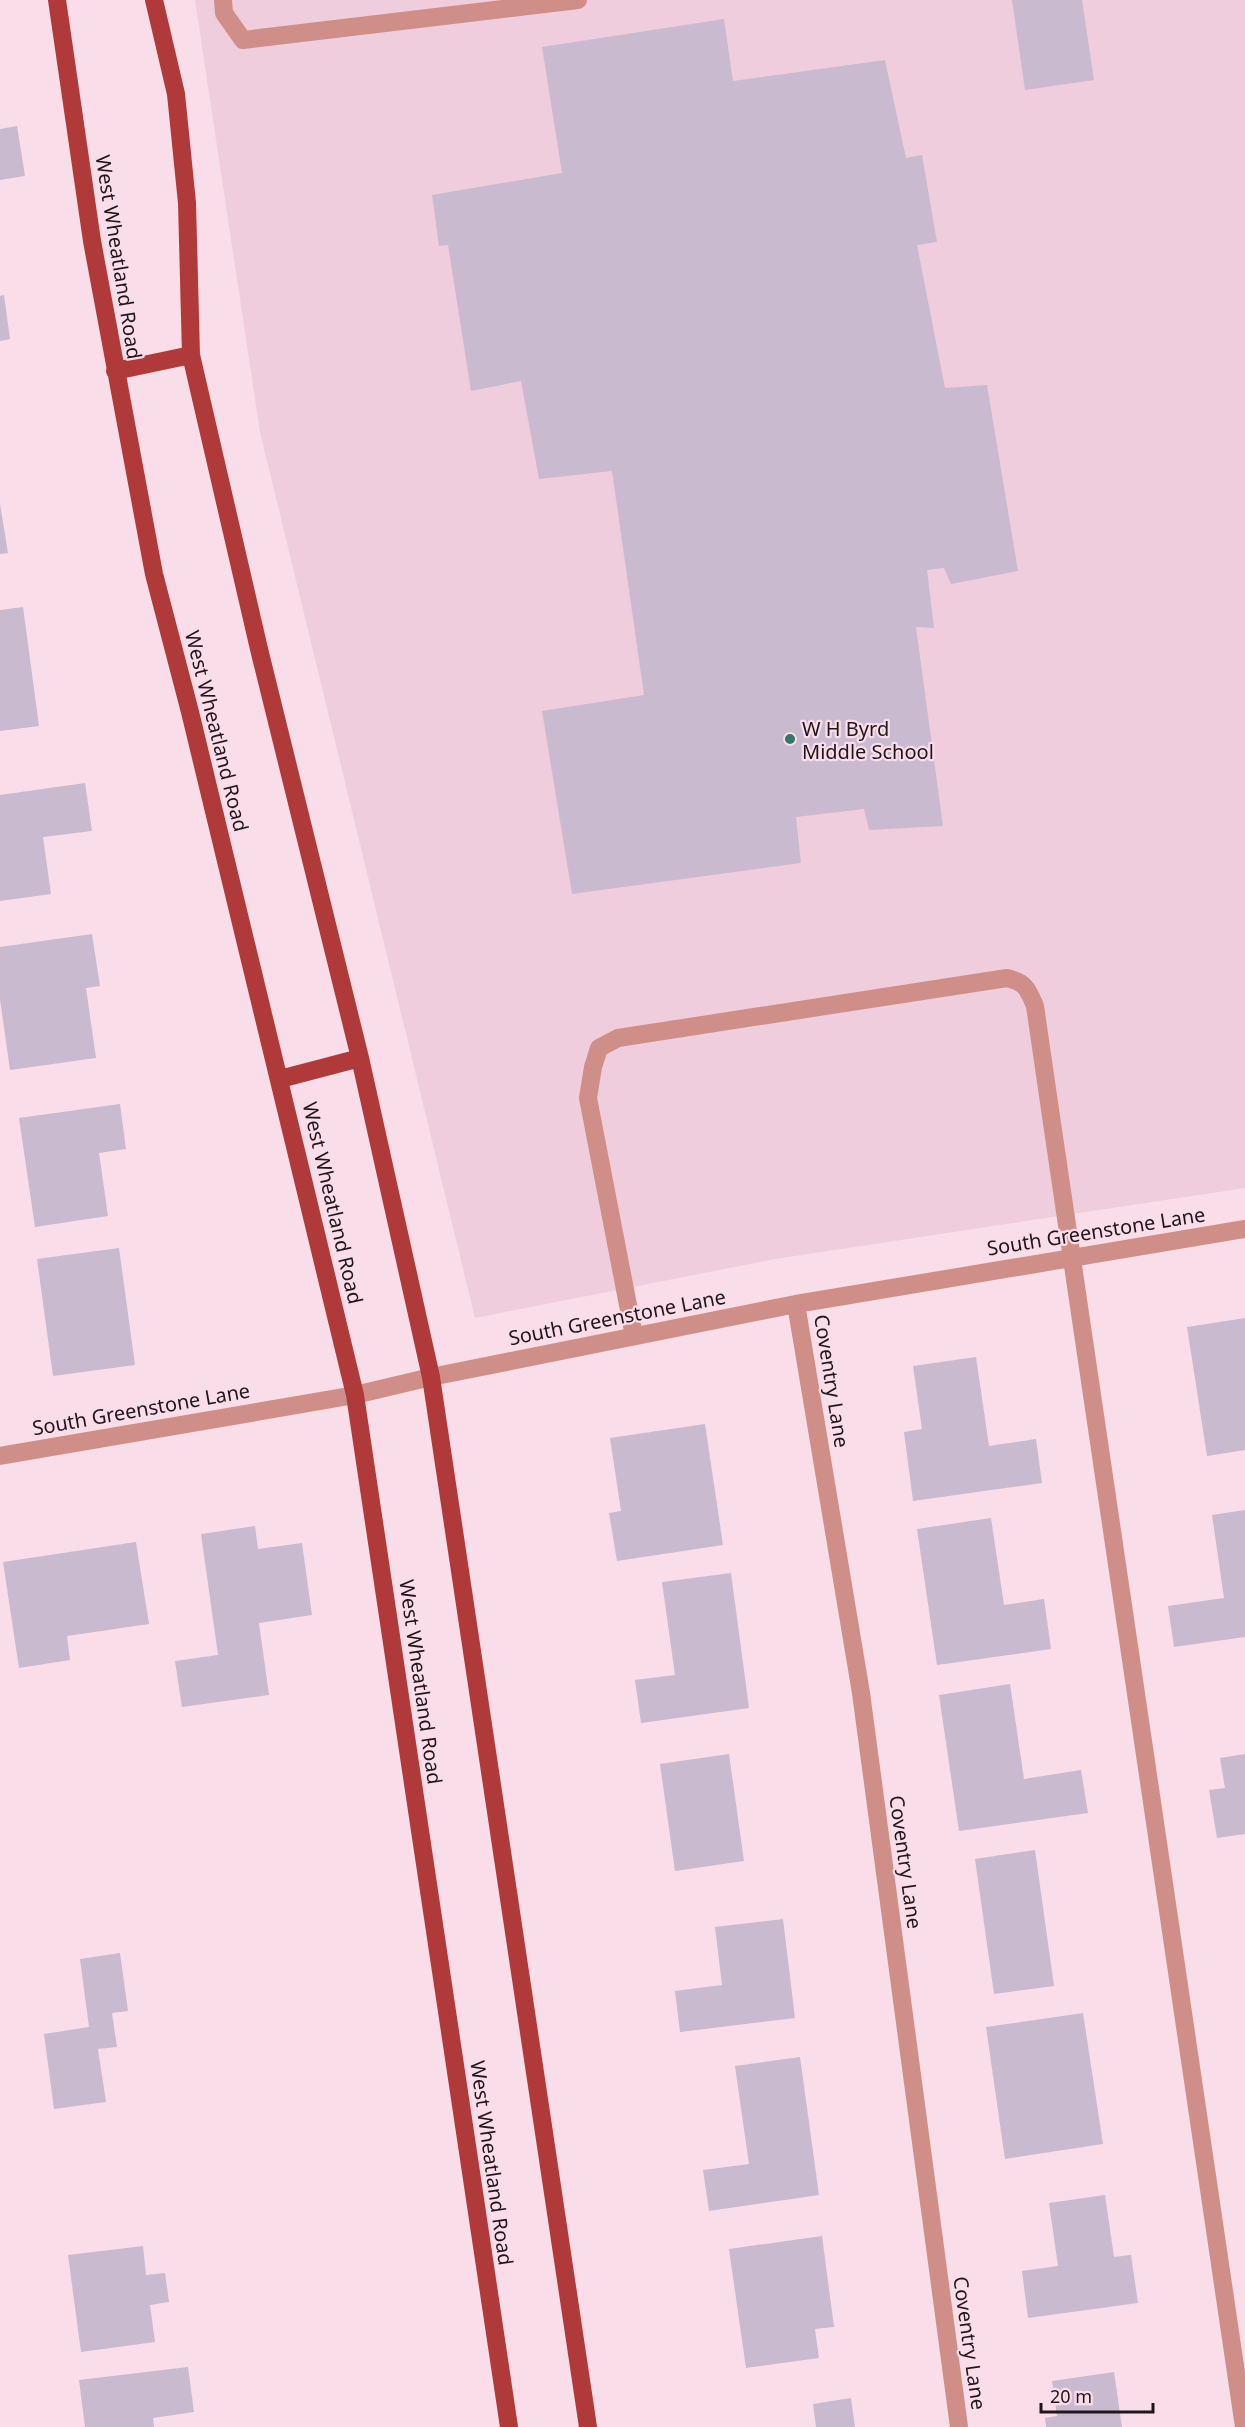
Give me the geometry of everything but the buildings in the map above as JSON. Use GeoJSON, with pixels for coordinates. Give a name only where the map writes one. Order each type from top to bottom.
{"type":"FeatureCollection","features":[{"type":"Feature","properties":{"kind":"main road","name":"West Wheatland Road"},"geometry":{"type":"LineString","coordinates":[[57,0],[92,241],[154,574],[280,1079],[355,1395],[509,2427]]}},
{"type":"Feature","properties":{"kind":"main road"},"geometry":{"type":"LineString","coordinates":[[154,0],[176,94],[187,203],[191,356],[259,649],[360,1058],[431,1377],[588,2427]]}},
{"type":"Feature","properties":{"kind":"main road"},"geometry":{"type":"LineString","coordinates":[[115,371],[191,356]]}},
{"type":"Feature","properties":{"kind":"main road"},"geometry":{"type":"LineString","coordinates":[[280,1079],[360,1058]]}},
{"type":"Feature","properties":{"kind":"street"},"geometry":{"type":"LineString","coordinates":[[223,0],[224,13],[243,40],[578,0]]}},
{"type":"Feature","properties":{"kind":"street"},"geometry":{"type":"LineString","coordinates":[[634,1336],[588,1098],[599,1048],[618,1038],[1006,978],[1020,981],[1028,987],[1035,1006],[1244,2427]]}},
{"type":"Feature","properties":{"kind":"street","name":"South Greenstone Lane"},"geometry":{"type":"LineString","coordinates":[[0,1456],[355,1395],[431,1377],[796,1304],[1245,1229]]}},
{"type":"Feature","properties":{"kind":"street","name":"Coventry Lane"},"geometry":{"type":"LineString","coordinates":[[796,1304],[861,1693],[958,2427]]}},
{"type":"Feature","properties":{"kind":"shaded area","name":"W H Byrd Middle School"},"geometry":{"type":"Polygon","coordinates":[[[195,0],[1245,0],[1245,1188],[775,1259],[475,1318],[260,432],[195,0]]]}},
{"type":"Feature","properties":{"kind":"place","name":"W H Byrd Middle School"},"geometry":{"type":"Point","coordinates":[790,739]}}]}
